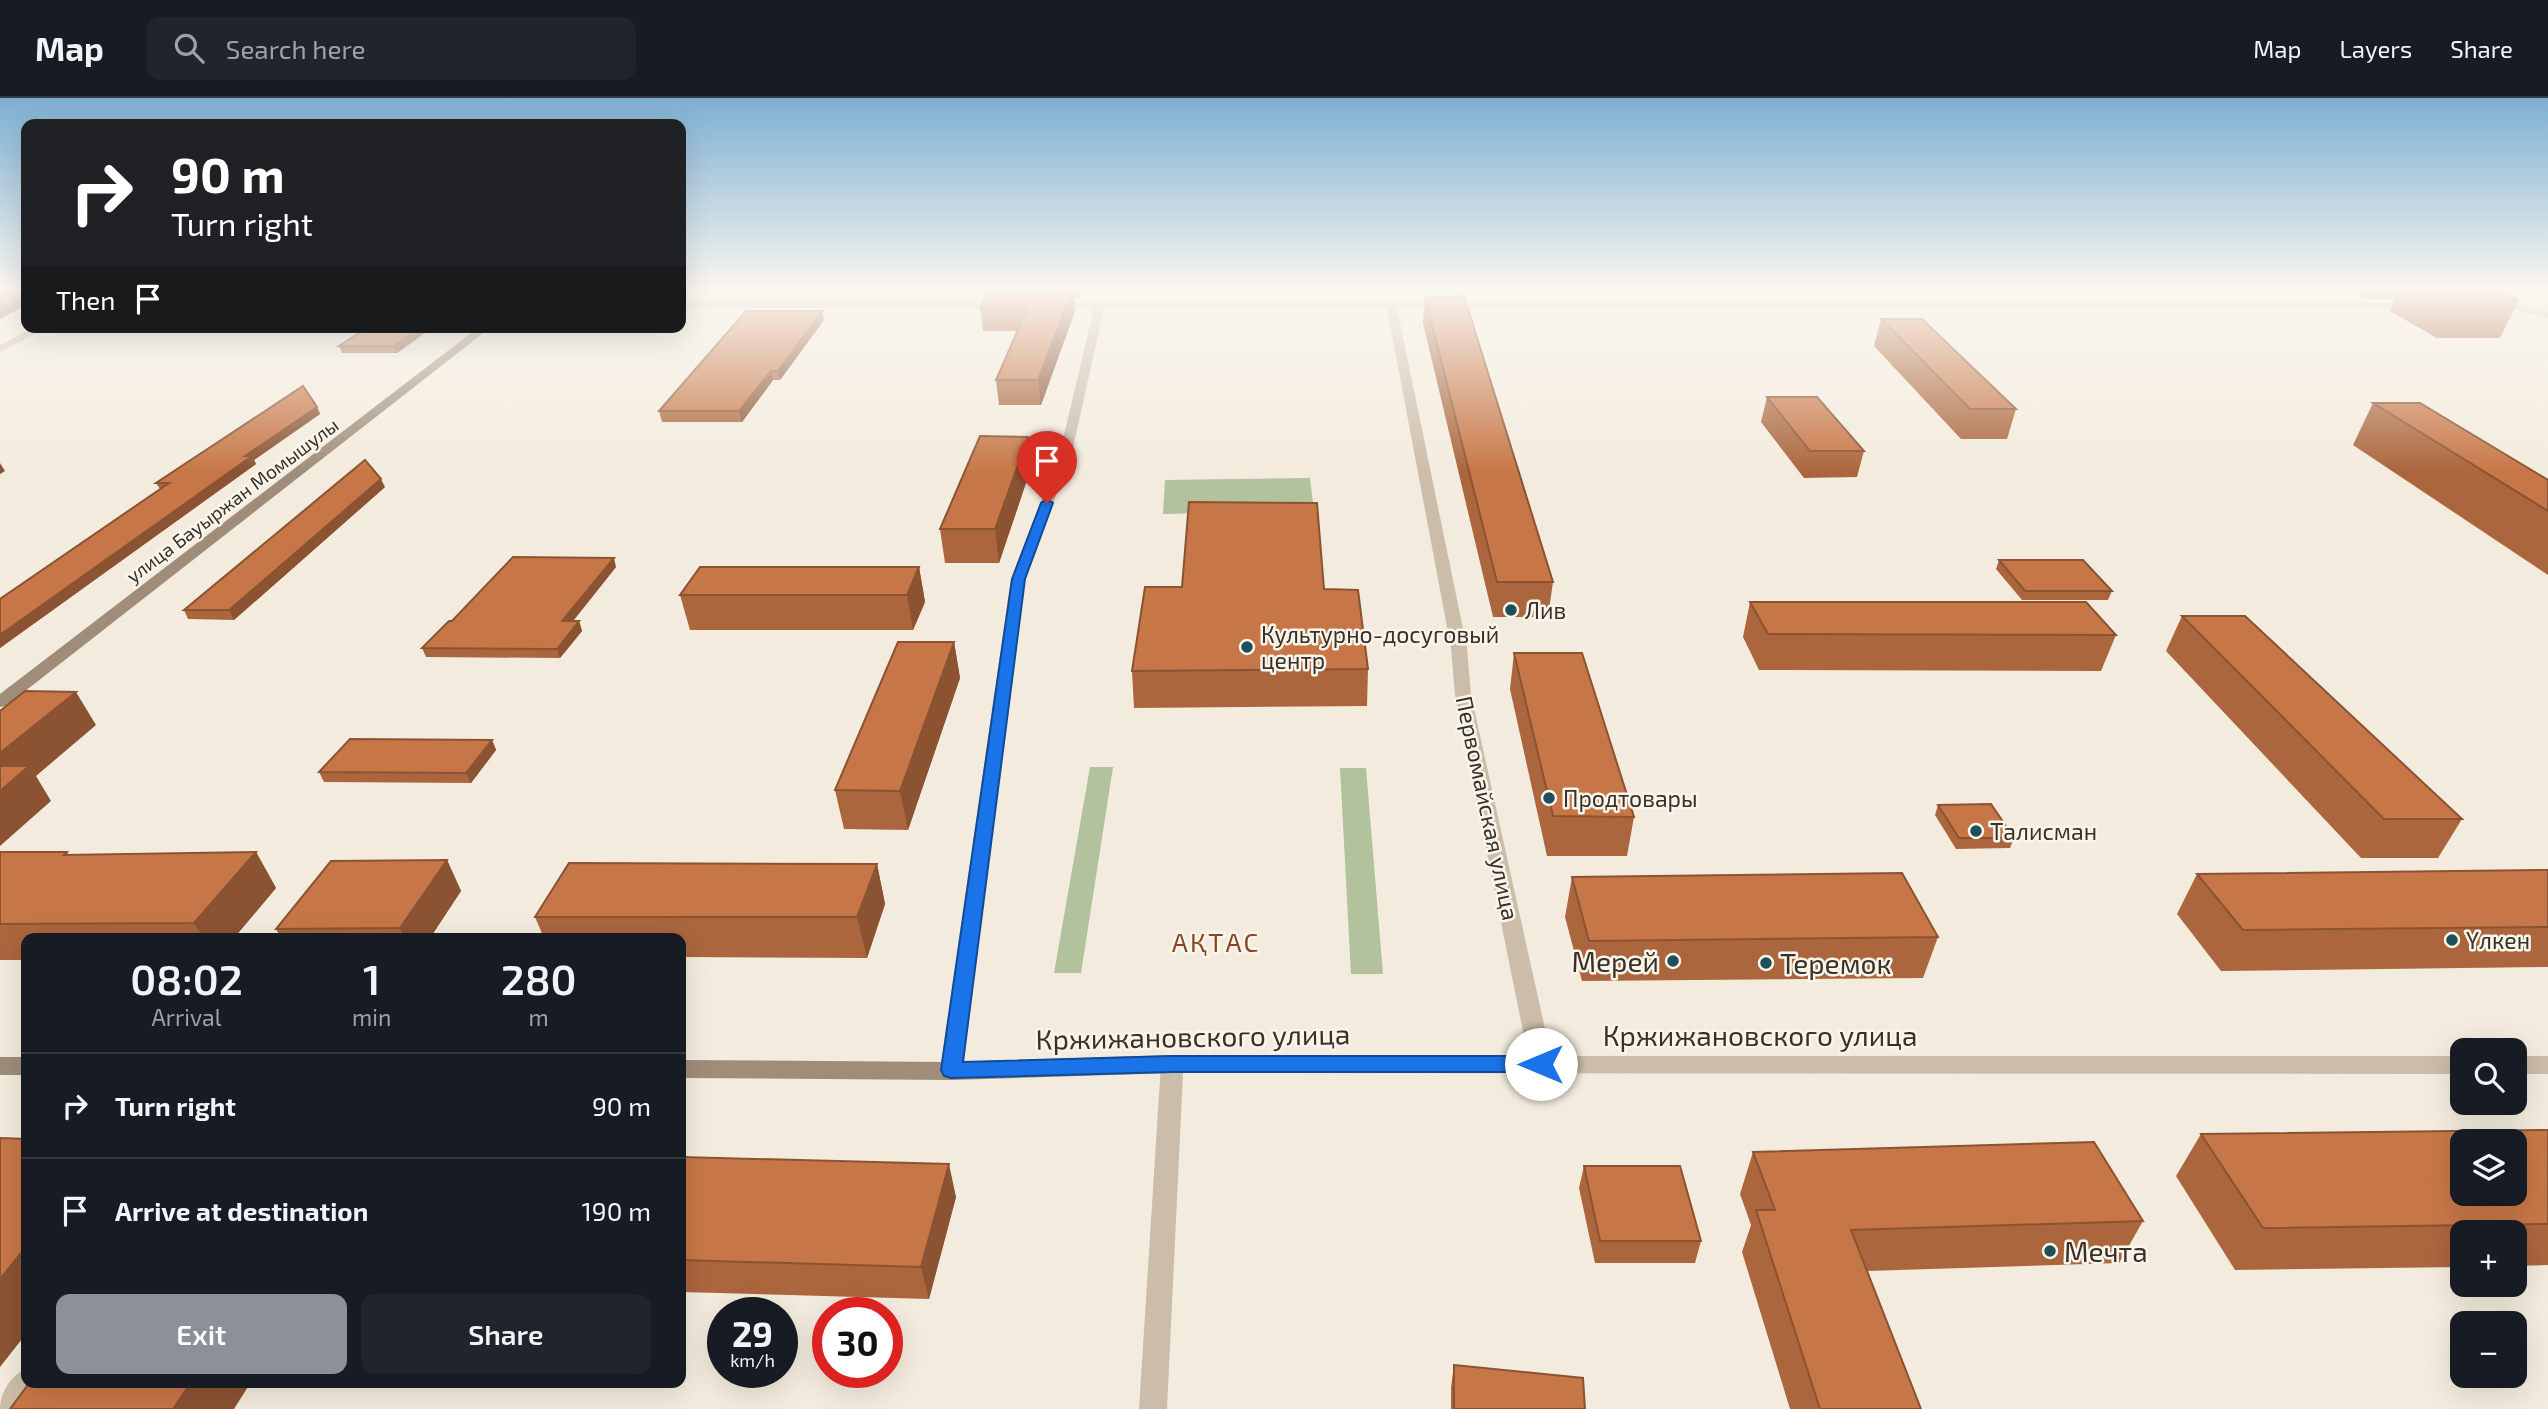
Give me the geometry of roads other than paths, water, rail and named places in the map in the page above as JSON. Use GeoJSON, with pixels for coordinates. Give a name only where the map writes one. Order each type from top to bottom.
{"type":"FeatureCollection","features":[{"type":"Feature","properties":{"kind":"street","name":"улица Бауыржан Момышулы"},"geometry":{"type":"LineString","coordinates":[[0,702],[457,349]]}},
{"type":"Feature","properties":{"kind":"street"},"geometry":{"type":"LineString","coordinates":[[951,1070],[1018,579],[1066,452],[1090,349]]}},
{"type":"Feature","properties":{"kind":"street","name":"Первомайская улица"},"geometry":{"type":"LineString","coordinates":[[1400,349],[1459,648],[1463,695],[1502,867],[1541,1064]]}},
{"type":"Feature","properties":{"kind":"street"},"geometry":{"type":"LineString","coordinates":[[1153,1409],[1172,1064]]}},
{"type":"Feature","properties":{"kind":"street","name":"Кржижановского улица"},"geometry":{"type":"LineString","coordinates":[[686,1069],[951,1070],[1172,1064],[2450,1065]]}},
{"type":"Feature","properties":{"kind":"street"},"geometry":{"type":"LineString","coordinates":[[2527,1065],[2548,1065]]}},
{"type":"Feature","properties":{"kind":"street"},"geometry":{"type":"LineString","coordinates":[[0,1066],[21,1066]]}},
{"type":"Feature","properties":{"kind":"street"},"geometry":{"type":"LineString","coordinates":[[8,1409],[24,1388]]}},
{"type":"Feature","properties":{"kind":"place","name":"Лив"},"geometry":{"type":"Point","coordinates":[1511,610]}},
{"type":"Feature","properties":{"kind":"place","name":"Культурно-досуговый центр"},"geometry":{"type":"Point","coordinates":[1247,647]}},
{"type":"Feature","properties":{"kind":"place","name":"Продтовары"},"geometry":{"type":"Point","coordinates":[1549,798]}},
{"type":"Feature","properties":{"kind":"place","name":"Талисман"},"geometry":{"type":"Point","coordinates":[1976,831]}},
{"type":"Feature","properties":{"kind":"place","name":"Yлкен"},"geometry":{"type":"Point","coordinates":[2452,940]}},
{"type":"Feature","properties":{"kind":"place","name":"Мерей"},"geometry":{"type":"Point","coordinates":[1673,961]}},
{"type":"Feature","properties":{"kind":"place","name":"Теремок"},"geometry":{"type":"Point","coordinates":[1766,963]}},
{"type":"Feature","properties":{"kind":"place","name":"Мечта"},"geometry":{"type":"Point","coordinates":[2050,1251]}},
{"type":"Feature","properties":{"kind":"district","name":"АҚТАС"},"geometry":{"type":"Point","coordinates":[1216,941]}}]}
